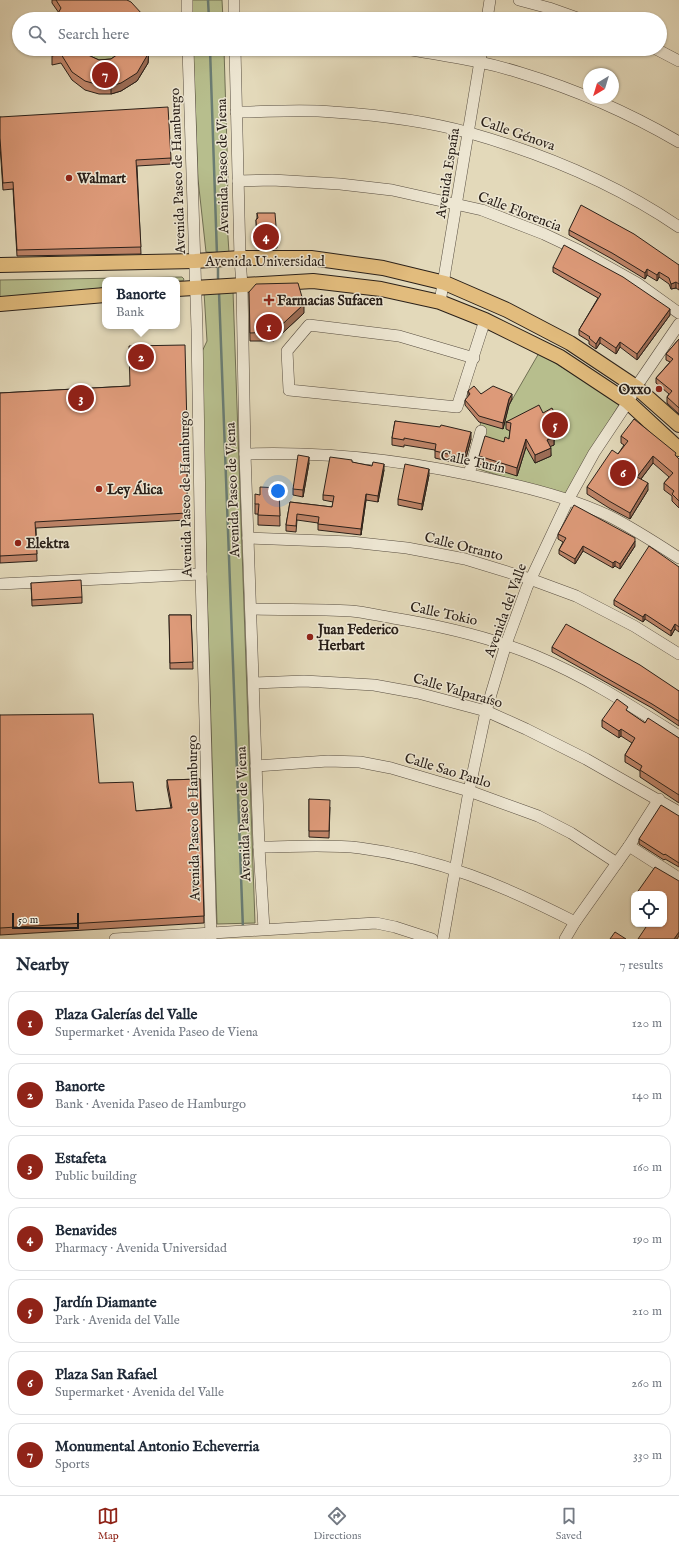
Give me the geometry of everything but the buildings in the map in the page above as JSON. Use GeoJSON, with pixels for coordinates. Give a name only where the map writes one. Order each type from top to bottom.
{"type":"FeatureCollection","features":[{"type":"Feature","properties":{"kind":"main road","name":"Avenida Universidad"},"geometry":{"type":"LineString","coordinates":[[0,265],[311,258],[383,268],[445,282],[507,310],[570,343],[636,387],[679,425]]}},
{"type":"Feature","properties":{"kind":"main road","name":"Avenida Universidad"},"geometry":{"type":"LineString","coordinates":[[180,289],[313,281],[381,289],[440,302],[485,320],[560,357],[628,402],[679,449]]}},
{"type":"Feature","properties":{"kind":"main road"},"geometry":{"type":"LineString","coordinates":[[0,304],[102,295]]}},
{"type":"Feature","properties":{"kind":"street"},"geometry":{"type":"LineString","coordinates":[[187,0],[187,12]]}},
{"type":"Feature","properties":{"kind":"street"},"geometry":{"type":"LineString","coordinates":[[234,0],[234,12]]}},
{"type":"Feature","properties":{"kind":"street"},"geometry":{"type":"LineString","coordinates":[[488,12],[490,0]]}},
{"type":"Feature","properties":{"kind":"street"},"geometry":{"type":"LineString","coordinates":[[519,0],[560,12]]}},
{"type":"Feature","properties":{"kind":"street"},"geometry":{"type":"LineString","coordinates":[[667,55],[679,61]]}},
{"type":"Feature","properties":{"kind":"street","name":"Avenida Paseo de Hamburgo"},"geometry":{"type":"LineString","coordinates":[[188,56],[202,287],[201,574],[211,937]]}},
{"type":"Feature","properties":{"kind":"street","name":"Avenida Paseo de Viena"},"geometry":{"type":"LineString","coordinates":[[235,56],[238,181],[234,259],[245,454],[259,847],[264,929]]}},
{"type":"Feature","properties":{"kind":"street"},"geometry":{"type":"LineString","coordinates":[[444,56],[520,72],[602,103],[679,142]]}},
{"type":"Feature","properties":{"kind":"street","name":"Avenida España"},"geometry":{"type":"LineString","coordinates":[[440,302],[445,282],[481,56]]}},
{"type":"Feature","properties":{"kind":"street","name":"Calle Génova"},"geometry":{"type":"LineString","coordinates":[[236,112],[331,111],[391,118],[469,133],[521,149],[568,167],[625,194],[679,227]]}},
{"type":"Feature","properties":{"kind":"street","name":"Calle Florencia"},"geometry":{"type":"LineString","coordinates":[[238,181],[272,180],[340,184],[392,190],[482,210],[544,234],[580,251],[637,283],[679,313]]}},
{"type":"Feature","properties":{"kind":"street"},"geometry":{"type":"LineString","coordinates":[[474,358],[399,336],[309,326],[286,351],[289,390],[457,407],[474,358],[485,320]]}},
{"type":"Feature","properties":{"kind":"street","name":"Avenida del Valle"},"geometry":{"type":"LineString","coordinates":[[443,939],[469,791],[486,711],[506,644],[530,579],[568,500],[594,453],[628,402],[636,387],[679,324]]}},
{"type":"Feature","properties":{"kind":"street"},"geometry":{"type":"LineString","coordinates":[[469,474],[481,431]]}},
{"type":"Feature","properties":{"kind":"street","name":"Calle Turín"},"geometry":{"type":"LineString","coordinates":[[245,454],[288,453],[411,464],[469,474],[520,486],[568,500],[609,516],[645,536],[679,558]]}},
{"type":"Feature","properties":{"kind":"street","name":"Calle Otranto"},"geometry":{"type":"LineString","coordinates":[[248,538],[313,540],[407,548],[465,559],[530,579],[576,596],[634,626],[679,654]]}},
{"type":"Feature","properties":{"kind":"street"},"geometry":{"type":"LineString","coordinates":[[0,584],[201,574]]}},
{"type":"Feature","properties":{"kind":"street","name":"Calle Tokio"},"geometry":{"type":"LineString","coordinates":[[251,609],[353,611],[470,633],[506,644],[573,673],[625,702],[679,736]]}},
{"type":"Feature","properties":{"kind":"street","name":"Calle Valparaíso"},"geometry":{"type":"LineString","coordinates":[[254,683],[304,681],[374,685],[418,693],[486,711],[586,759],[659,799],[679,812]]}},
{"type":"Feature","properties":{"kind":"street","name":"Calle Sao Paulo"},"geometry":{"type":"LineString","coordinates":[[256,766],[328,760],[360,762],[390,768],[469,791],[538,816],[571,833],[617,863]]}},
{"type":"Feature","properties":{"kind":"street"},"geometry":{"type":"LineString","coordinates":[[565,939],[575,922],[629,846],[659,799]]}},
{"type":"Feature","properties":{"kind":"street"},"geometry":{"type":"LineString","coordinates":[[259,847],[325,846],[358,848],[397,854],[455,869],[501,886],[539,903],[575,922]]}},
{"type":"Feature","properties":{"kind":"street"},"geometry":{"type":"LineString","coordinates":[[629,846],[679,878]]}},
{"type":"Feature","properties":{"kind":"street"},"geometry":{"type":"LineString","coordinates":[[114,939],[211,937],[230,932],[264,929],[279,934],[376,923],[395,927],[432,939]]}},
{"type":"Feature","properties":{"kind":"green space"},"geometry":{"type":"Polygon","coordinates":[[[191,0],[222,0],[223,12],[192,12],[191,0]]]}},
{"type":"Feature","properties":{"kind":"green space"},"geometry":{"type":"Polygon","coordinates":[[[87,56],[117,56],[99,69],[87,56]]]}},
{"type":"Feature","properties":{"kind":"green space"},"geometry":{"type":"Polygon","coordinates":[[[193,56],[224,56],[228,181],[226,206],[229,253],[206,252],[198,179],[193,56]]]}},
{"type":"Feature","properties":{"kind":"green space"},"geometry":{"type":"Polygon","coordinates":[[[180,277],[184,279],[183,281],[180,281],[180,277]]]}},
{"type":"Feature","properties":{"kind":"green space"},"geometry":{"type":"Polygon","coordinates":[[[102,278],[102,288],[0,297],[0,280],[102,278]]]}},
{"type":"Feature","properties":{"kind":"green space"},"geometry":{"type":"Polygon","coordinates":[[[233,291],[255,923],[217,924],[200,356],[207,341],[204,292],[233,291]]]}},
{"type":"Feature","properties":{"kind":"green space"},"geometry":{"type":"Polygon","coordinates":[[[539,353],[620,403],[564,496],[469,466],[481,422],[509,405],[539,353]]]}},
{"type":"Feature","properties":{"kind":"waterway"},"geometry":{"type":"LineString","coordinates":[[208,0],[209,12]]}},
{"type":"Feature","properties":{"kind":"waterway"},"geometry":{"type":"LineString","coordinates":[[210,56],[217,255]]}},
{"type":"Feature","properties":{"kind":"waterway"},"geometry":{"type":"LineString","coordinates":[[218,264],[218,283]]}},
{"type":"Feature","properties":{"kind":"waterway"},"geometry":{"type":"LineString","coordinates":[[219,292],[243,929]]}},
{"type":"Feature","properties":{"kind":"place","name":"Monumental Antonio Echeverria"},"geometry":{"type":"Point","coordinates":[105,75]}},
{"type":"Feature","properties":{"kind":"place","name":"Walmart"},"geometry":{"type":"Point","coordinates":[69,178]}},
{"type":"Feature","properties":{"kind":"place","name":"Benavides"},"geometry":{"type":"Point","coordinates":[266,237]}},
{"type":"Feature","properties":{"kind":"place","name":"Farmacias Sufacen"},"geometry":{"type":"Point","coordinates":[269,300]}},
{"type":"Feature","properties":{"kind":"place","name":"Plaza Galerías del Valle"},"geometry":{"type":"Point","coordinates":[269,327]}},
{"type":"Feature","properties":{"kind":"place","name":"Banorte"},"geometry":{"type":"Point","coordinates":[141,357]}},
{"type":"Feature","properties":{"kind":"place","name":"Oxxo"},"geometry":{"type":"Point","coordinates":[659,389]}},
{"type":"Feature","properties":{"kind":"place","name":"Estafeta"},"geometry":{"type":"Point","coordinates":[81,398]}},
{"type":"Feature","properties":{"kind":"place","name":"Jardín Diamante"},"geometry":{"type":"Point","coordinates":[555,425]}},
{"type":"Feature","properties":{"kind":"place","name":"Plaza San Rafael"},"geometry":{"type":"Point","coordinates":[623,473]}},
{"type":"Feature","properties":{"kind":"place","name":"Ley Álica"},"geometry":{"type":"Point","coordinates":[99,489]}},
{"type":"Feature","properties":{"kind":"place","name":"Elektra"},"geometry":{"type":"Point","coordinates":[18,543]}},
{"type":"Feature","properties":{"kind":"place","name":"Juan Federico Herbart"},"geometry":{"type":"Point","coordinates":[310,637]}}]}
